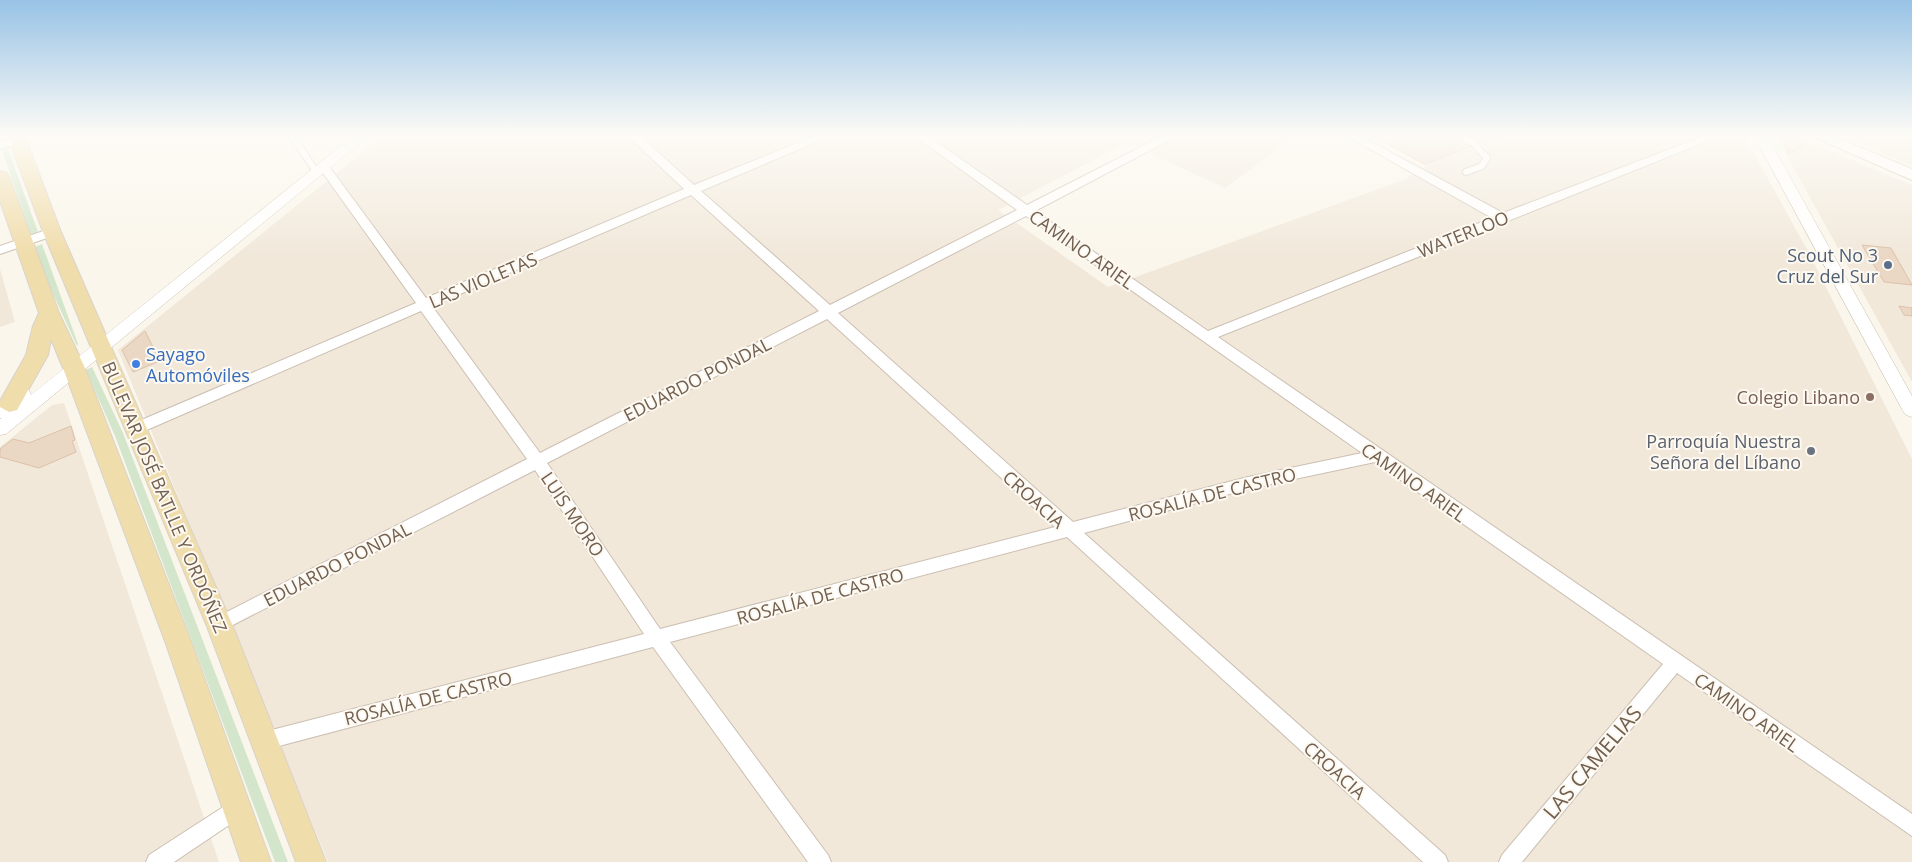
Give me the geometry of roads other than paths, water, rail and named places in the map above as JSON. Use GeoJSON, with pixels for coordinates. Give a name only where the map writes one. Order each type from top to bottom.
{"type":"FeatureCollection","features":[{"type":"Feature","properties":{"kind":"main road","name":"BULEVAR JOSÉ BATLLE Y ORDÓÑEZ"},"geometry":{"type":"LineString","coordinates":[[30,174],[52,232],[219,624],[311,862]]}},
{"type":"Feature","properties":{"kind":"main road","name":"BULEVAR JOSÉ BATLLE Y ORDÓÑEZ"},"geometry":{"type":"LineString","coordinates":[[0,176],[49,313],[74,368],[179,644],[256,862]]}},
{"type":"Feature","properties":{"kind":"main road"},"geometry":{"type":"LineString","coordinates":[[4,408],[38,355],[43,326],[49,313]]}},
{"type":"Feature","properties":{"kind":"street"},"geometry":{"type":"LineString","coordinates":[[0,429],[316,174]]}},
{"type":"Feature","properties":{"kind":"street","name":"LUIS MORO"},"geometry":{"type":"LineString","coordinates":[[324,174],[538,462],[657,639],[821,862]]}},
{"type":"Feature","properties":{"kind":"street","name":"CROACIA"},"geometry":{"type":"LineString","coordinates":[[676,174],[1438,862]]}},
{"type":"Feature","properties":{"kind":"street","name":"LAS VIOLETAS"},"geometry":{"type":"LineString","coordinates":[[137,428],[732,174]]}},
{"type":"Feature","properties":{"kind":"street","name":"CAMINO ARIEL"},"geometry":{"type":"LineString","coordinates":[[975,174],[1377,456],[1912,826]]}},
{"type":"Feature","properties":{"kind":"street","name":"EDUARDO PONDAL"},"geometry":{"type":"LineString","coordinates":[[219,624],[1099,174]]}},
{"type":"Feature","properties":{"kind":"street"},"geometry":{"type":"LineString","coordinates":[[1422,174],[1502,218]]}},
{"type":"Feature","properties":{"kind":"street","name":"WATERLOO"},"geometry":{"type":"LineString","coordinates":[[1208,336],[1616,174]]}},
{"type":"Feature","properties":{"kind":"street"},"geometry":{"type":"LineString","coordinates":[[1781,174],[1912,411]]}},
{"type":"Feature","properties":{"kind":"street"},"geometry":{"type":"LineString","coordinates":[[0,250],[52,232]]}},
{"type":"Feature","properties":{"kind":"street"},"geometry":{"type":"LineString","coordinates":[[4,408],[49,375],[74,368]]}},
{"type":"Feature","properties":{"kind":"street","name":"ROSALÍA DE CASTRO"},"geometry":{"type":"LineString","coordinates":[[264,741],[1248,483],[1377,456]]}},
{"type":"Feature","properties":{"kind":"street","name":"LAS CAMELIAS"},"geometry":{"type":"LineString","coordinates":[[1509,862],[1676,662]]}},
{"type":"Feature","properties":{"kind":"street"},"geometry":{"type":"LineString","coordinates":[[156,862],[237,808]]}},
{"type":"Feature","properties":{"kind":"place","name":"Scout No 3 Cruz del Sur"},"geometry":{"type":"Point","coordinates":[1888,265]}},
{"type":"Feature","properties":{"kind":"place","name":"Sayago Automóviles"},"geometry":{"type":"Point","coordinates":[136,364]}},
{"type":"Feature","properties":{"kind":"place","name":"Colegio Libano"},"geometry":{"type":"Point","coordinates":[1870,397]}},
{"type":"Feature","properties":{"kind":"place","name":"Parroquía Nuestra Señora del Líbano"},"geometry":{"type":"Point","coordinates":[1811,451]}}]}
